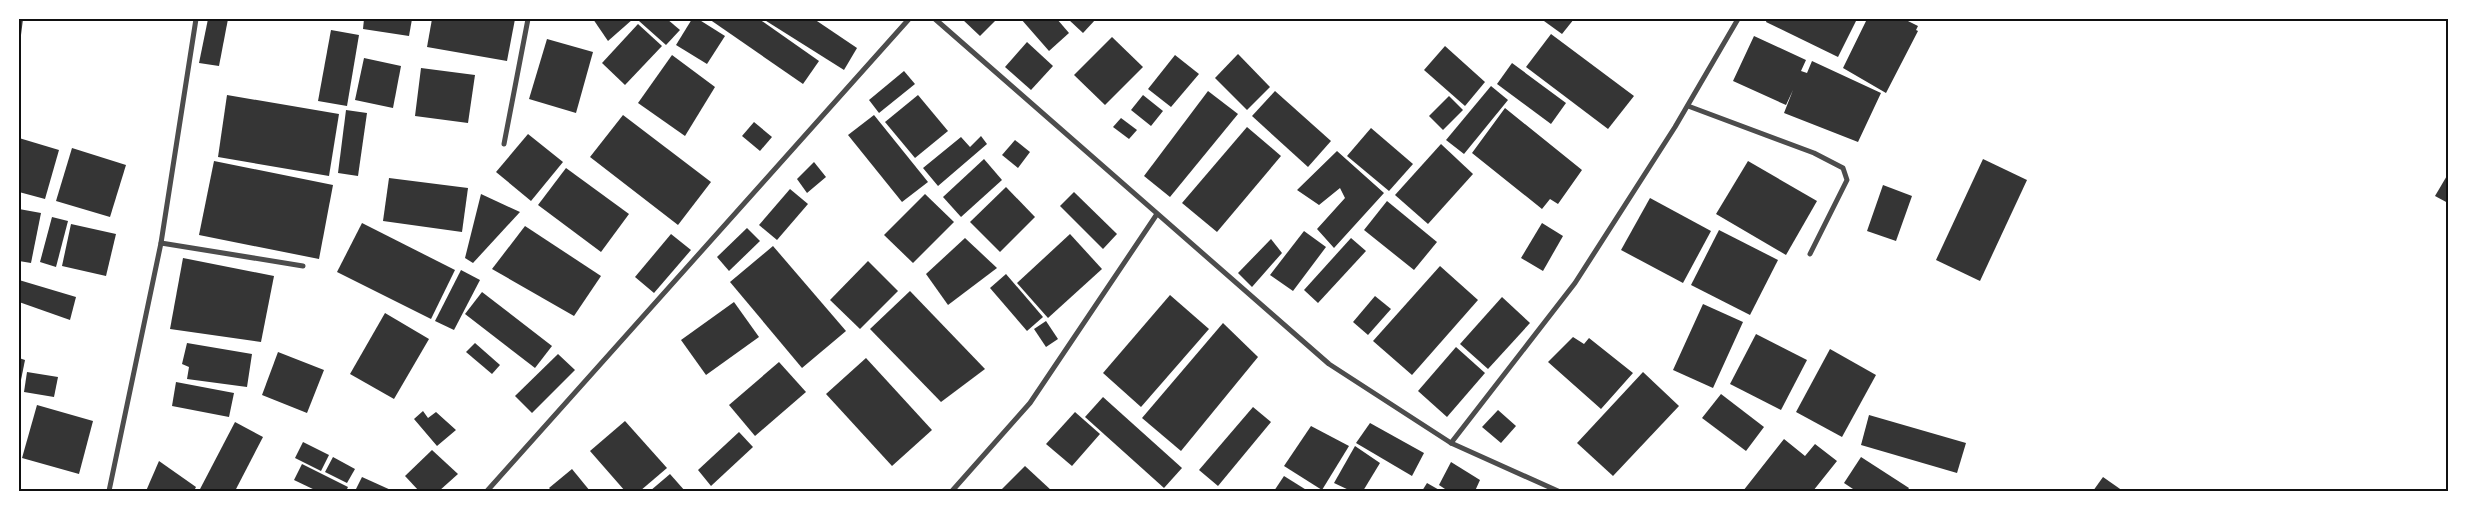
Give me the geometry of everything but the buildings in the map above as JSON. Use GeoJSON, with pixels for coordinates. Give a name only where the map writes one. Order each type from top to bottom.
{"type":"FeatureCollection","features":[{"type":"Feature","properties":{"kind":"street"},"geometry":{"type":"LineString","coordinates":[[109,491],[161,242],[196,19]]}},
{"type":"Feature","properties":{"kind":"street"},"geometry":{"type":"LineString","coordinates":[[504,144],[528,19]]}},
{"type":"Feature","properties":{"kind":"street"},"geometry":{"type":"LineString","coordinates":[[487,491],[909,19]]}},
{"type":"Feature","properties":{"kind":"street"},"geometry":{"type":"LineString","coordinates":[[935,19],[1330,364],[1451,443],[1558,491]]}},
{"type":"Feature","properties":{"kind":"street"},"geometry":{"type":"LineString","coordinates":[[1451,443],[1575,284],[1688,106],[1738,19]]}},
{"type":"Feature","properties":{"kind":"street"},"geometry":{"type":"LineString","coordinates":[[1688,106],[1814,153],[1843,168],[1847,180],[1810,254]]}},
{"type":"Feature","properties":{"kind":"street"},"geometry":{"type":"LineString","coordinates":[[952,491],[1030,403],[1157,214]]}},
{"type":"Feature","properties":{"kind":"street"},"geometry":{"type":"LineString","coordinates":[[161,242],[302,266]]}}]}
